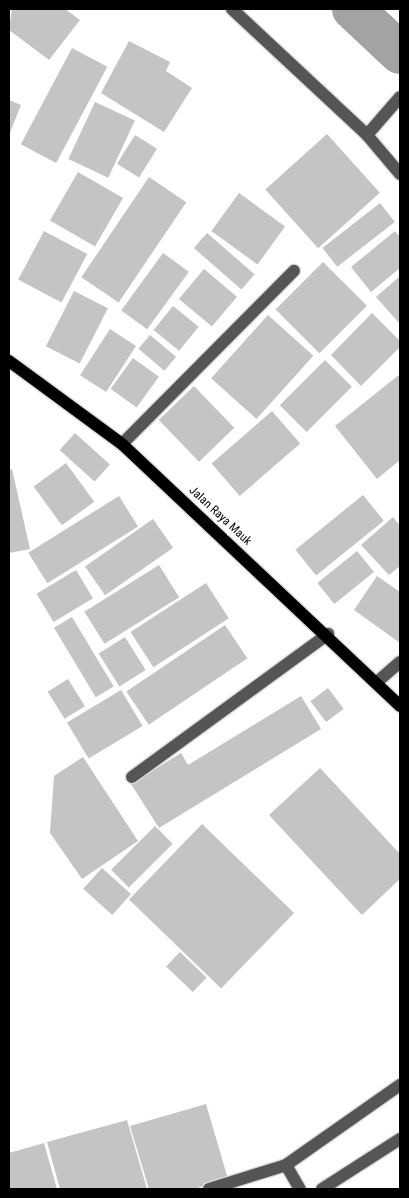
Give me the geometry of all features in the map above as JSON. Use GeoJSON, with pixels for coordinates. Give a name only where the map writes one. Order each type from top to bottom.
{"type":"FeatureCollection","features":[{"type":"Feature","properties":{"kind":"main road","name":"Jalan Raya Mauk"},"geometry":{"type":"LineString","coordinates":[[9,361],[122,444],[328,634],[400,706]]}},
{"type":"Feature","properties":{"kind":"street"},"geometry":{"type":"LineString","coordinates":[[232,9],[367,135],[400,174]]}},
{"type":"Feature","properties":{"kind":"street"},"geometry":{"type":"LineString","coordinates":[[367,135],[387,109],[400,97]]}},
{"type":"Feature","properties":{"kind":"street"},"geometry":{"type":"LineString","coordinates":[[122,444],[294,271]]}},
{"type":"Feature","properties":{"kind":"street"},"geometry":{"type":"LineString","coordinates":[[132,777],[328,634]]}},
{"type":"Feature","properties":{"kind":"street"},"geometry":{"type":"LineString","coordinates":[[377,682],[400,662]]}},
{"type":"Feature","properties":{"kind":"street"},"geometry":{"type":"LineString","coordinates":[[209,1189],[286,1165],[400,1085]]}},
{"type":"Feature","properties":{"kind":"street"},"geometry":{"type":"LineString","coordinates":[[322,1189],[400,1139]]}},
{"type":"Feature","properties":{"kind":"street"},"geometry":{"type":"LineString","coordinates":[[286,1165],[300,1189]]}},
{"type":"Feature","properties":{"kind":"building"},"geometry":{"type":"Polygon","coordinates":[[[12,9],[65,9],[80,20],[49,60],[9,30],[12,9]]]}},
{"type":"Feature","properties":{"kind":"building"},"geometry":{"type":"Polygon","coordinates":[[[129,41],[170,62],[166,71],[192,88],[164,132],[101,93],[129,41]]]}},
{"type":"Feature","properties":{"kind":"building"},"geometry":{"type":"Polygon","coordinates":[[[72,48],[107,67],[56,163],[21,144],[72,48]]]}},
{"type":"Feature","properties":{"kind":"building"},"geometry":{"type":"Polygon","coordinates":[[[9,100],[21,105],[9,135],[9,100]]]}},
{"type":"Feature","properties":{"kind":"building"},"geometry":{"type":"Polygon","coordinates":[[[95,102],[135,121],[108,178],[68,159],[95,102]]]}},
{"type":"Feature","properties":{"kind":"building"},"geometry":{"type":"Polygon","coordinates":[[[327,134],[380,193],[318,248],[265,190],[327,134]]]}},
{"type":"Feature","properties":{"kind":"building"},"geometry":{"type":"Polygon","coordinates":[[[135,135],[157,149],[139,178],[117,164],[135,135]]]}},
{"type":"Feature","properties":{"kind":"building"},"geometry":{"type":"Polygon","coordinates":[[[78,172],[123,198],[95,246],[50,220],[78,172]]]}},
{"type":"Feature","properties":{"kind":"building"},"geometry":{"type":"Polygon","coordinates":[[[149,177],[186,202],[119,302],[81,277],[149,177]]]}},
{"type":"Feature","properties":{"kind":"building"},"geometry":{"type":"Polygon","coordinates":[[[239,193],[285,227],[257,265],[211,231],[239,193]]]}},
{"type":"Feature","properties":{"kind":"building"},"geometry":{"type":"Polygon","coordinates":[[[380,203],[395,222],[337,267],[322,248],[380,203]]]}},
{"type":"Feature","properties":{"kind":"building"},"geometry":{"type":"Polygon","coordinates":[[[44,231],[87,254],[61,303],[18,280],[44,231]]]}},
{"type":"Feature","properties":{"kind":"building"},"geometry":{"type":"Polygon","coordinates":[[[395,231],[400,237],[400,268],[371,292],[351,267],[395,231]]]}},
{"type":"Feature","properties":{"kind":"building"},"geometry":{"type":"Polygon","coordinates":[[[207,233],[255,274],[241,289],[194,248],[207,233]]]}},
{"type":"Feature","properties":{"kind":"building"},"geometry":{"type":"Polygon","coordinates":[[[163,253],[189,272],[147,329],[121,310],[163,253]]]}},
{"type":"Feature","properties":{"kind":"building"},"geometry":{"type":"Polygon","coordinates":[[[323,262],[367,306],[319,353],[276,309],[323,262]]]}},
{"type":"Feature","properties":{"kind":"building"},"geometry":{"type":"Polygon","coordinates":[[[204,269],[237,297],[212,327],[179,299],[204,269]]]}},
{"type":"Feature","properties":{"kind":"building"},"geometry":{"type":"Polygon","coordinates":[[[400,276],[400,324],[376,297],[400,276]]]}},
{"type":"Feature","properties":{"kind":"building"},"geometry":{"type":"Polygon","coordinates":[[[74,291],[108,308],[80,363],[46,346],[74,291]]]}},
{"type":"Feature","properties":{"kind":"building"},"geometry":{"type":"Polygon","coordinates":[[[173,306],[199,327],[179,351],[153,330],[173,306]]]}},
{"type":"Feature","properties":{"kind":"building"},"geometry":{"type":"Polygon","coordinates":[[[372,313],[400,341],[400,347],[361,386],[331,355],[372,313]]]}},
{"type":"Feature","properties":{"kind":"building"},"geometry":{"type":"Polygon","coordinates":[[[268,315],[313,356],[256,419],[211,378],[268,315]]]}},
{"type":"Feature","properties":{"kind":"building"},"geometry":{"type":"Polygon","coordinates":[[[110,329],[136,346],[106,392],[80,375],[110,329]]]}},
{"type":"Feature","properties":{"kind":"building"},"geometry":{"type":"Polygon","coordinates":[[[150,335],[176,357],[164,371],[138,349],[150,335]]]}},
{"type":"Feature","properties":{"kind":"building"},"geometry":{"type":"Polygon","coordinates":[[[133,358],[159,377],[137,408],[111,389],[133,358]]]}},
{"type":"Feature","properties":{"kind":"building"},"geometry":{"type":"Polygon","coordinates":[[[325,360],[352,387],[307,432],[280,405],[325,360]]]}},
{"type":"Feature","properties":{"kind":"building"},"geometry":{"type":"Polygon","coordinates":[[[400,374],[400,460],[377,479],[335,426],[400,374]]]}},
{"type":"Feature","properties":{"kind":"building"},"geometry":{"type":"Polygon","coordinates":[[[194,386],[234,428],[199,462],[159,420],[194,386]]]}},
{"type":"Feature","properties":{"kind":"building"},"geometry":{"type":"Polygon","coordinates":[[[272,411],[300,443],[240,496],[212,463],[272,411]]]}},
{"type":"Feature","properties":{"kind":"building"},"geometry":{"type":"Polygon","coordinates":[[[75,433],[110,464],[95,482],[60,450],[75,433]]]}},
{"type":"Feature","properties":{"kind":"building"},"geometry":{"type":"Polygon","coordinates":[[[66,463],[94,502],[62,525],[34,487],[66,463]]]}},
{"type":"Feature","properties":{"kind":"building"},"geometry":{"type":"Polygon","coordinates":[[[12,469],[30,549],[9,553],[9,470],[12,469]]]}},
{"type":"Feature","properties":{"kind":"building"},"geometry":{"type":"Polygon","coordinates":[[[363,495],[384,521],[316,575],[295,550],[363,495]]]}},
{"type":"Feature","properties":{"kind":"building"},"geometry":{"type":"Polygon","coordinates":[[[119,496],[138,527],[47,583],[28,553],[119,496]]]}},
{"type":"Feature","properties":{"kind":"building"},"geometry":{"type":"Polygon","coordinates":[[[393,517],[400,526],[400,566],[389,575],[361,545],[393,517]]]}},
{"type":"Feature","properties":{"kind":"building"},"geometry":{"type":"Polygon","coordinates":[[[153,519],[173,548],[105,595],[85,567],[153,519]]]}},
{"type":"Feature","properties":{"kind":"building"},"geometry":{"type":"Polygon","coordinates":[[[357,551],[374,572],[334,604],[317,583],[357,551]]]}},
{"type":"Feature","properties":{"kind":"building"},"geometry":{"type":"Polygon","coordinates":[[[159,565],[179,597],[105,644],[84,612],[159,565]]]}},
{"type":"Feature","properties":{"kind":"building"},"geometry":{"type":"Polygon","coordinates":[[[76,570],[93,598],[54,622],[37,594],[76,570]]]}},
{"type":"Feature","properties":{"kind":"building"},"geometry":{"type":"Polygon","coordinates":[[[377,576],[400,592],[400,643],[354,610],[377,576]]]}},
{"type":"Feature","properties":{"kind":"building"},"geometry":{"type":"Polygon","coordinates":[[[206,583],[229,618],[153,667],[131,632],[206,583]]]}},
{"type":"Feature","properties":{"kind":"building"},"geometry":{"type":"Polygon","coordinates":[[[72,617],[114,686],[96,697],[54,628],[72,617]]]}},
{"type":"Feature","properties":{"kind":"building"},"geometry":{"type":"Polygon","coordinates":[[[225,625],[247,658],[149,725],[126,692],[225,625]]]}},
{"type":"Feature","properties":{"kind":"building"},"geometry":{"type":"Polygon","coordinates":[[[125,637],[146,670],[119,687],[99,653],[125,637]]]}},
{"type":"Feature","properties":{"kind":"building"},"geometry":{"type":"Polygon","coordinates":[[[68,679],[85,706],[65,719],[48,692],[68,679]]]}},
{"type":"Feature","properties":{"kind":"building"},"geometry":{"type":"Polygon","coordinates":[[[328,688],[344,709],[326,722],[310,701],[328,688]]]}},
{"type":"Feature","properties":{"kind":"building"},"geometry":{"type":"Polygon","coordinates":[[[121,690],[143,726],[89,758],[67,722],[121,690]]]}},
{"type":"Feature","properties":{"kind":"building"},"geometry":{"type":"Polygon","coordinates":[[[301,696],[321,729],[159,828],[131,784],[181,753],[188,765],[301,696]]]}},
{"type":"Feature","properties":{"kind":"building"},"geometry":{"type":"Polygon","coordinates":[[[83,757],[138,841],[82,879],[50,833],[54,776],[83,757]]]}},
{"type":"Feature","properties":{"kind":"building"},"geometry":{"type":"Polygon","coordinates":[[[320,768],[400,854],[400,879],[362,915],[269,815],[320,768]]]}},
{"type":"Feature","properties":{"kind":"building"},"geometry":{"type":"Polygon","coordinates":[[[202,824],[294,913],[221,988],[129,900],[202,824]]]}},
{"type":"Feature","properties":{"kind":"building"},"geometry":{"type":"Polygon","coordinates":[[[155,826],[173,844],[129,888],[111,870],[155,826]]]}},
{"type":"Feature","properties":{"kind":"building"},"geometry":{"type":"Polygon","coordinates":[[[102,868],[131,894],[112,915],[83,889],[102,868]]]}},
{"type":"Feature","properties":{"kind":"building"},"geometry":{"type":"Polygon","coordinates":[[[180,952],[207,978],[193,992],[166,966],[180,952]]]}},
{"type":"Feature","properties":{"kind":"building"},"geometry":{"type":"Polygon","coordinates":[[[206,1104],[228,1179],[194,1189],[149,1189],[130,1126],[206,1104]]]}},
{"type":"Feature","properties":{"kind":"building"},"geometry":{"type":"Polygon","coordinates":[[[127,1120],[147,1189],[60,1189],[47,1142],[127,1120]]]}},
{"type":"Feature","properties":{"kind":"building"},"geometry":{"type":"Polygon","coordinates":[[[44,1143],[57,1189],[9,1189],[9,1153],[44,1143]]]}},
{"type":"Feature","properties":{"kind":"waterway"},"geometry":{"type":"LineString","coordinates":[[353,9],[400,53]]}}]}
